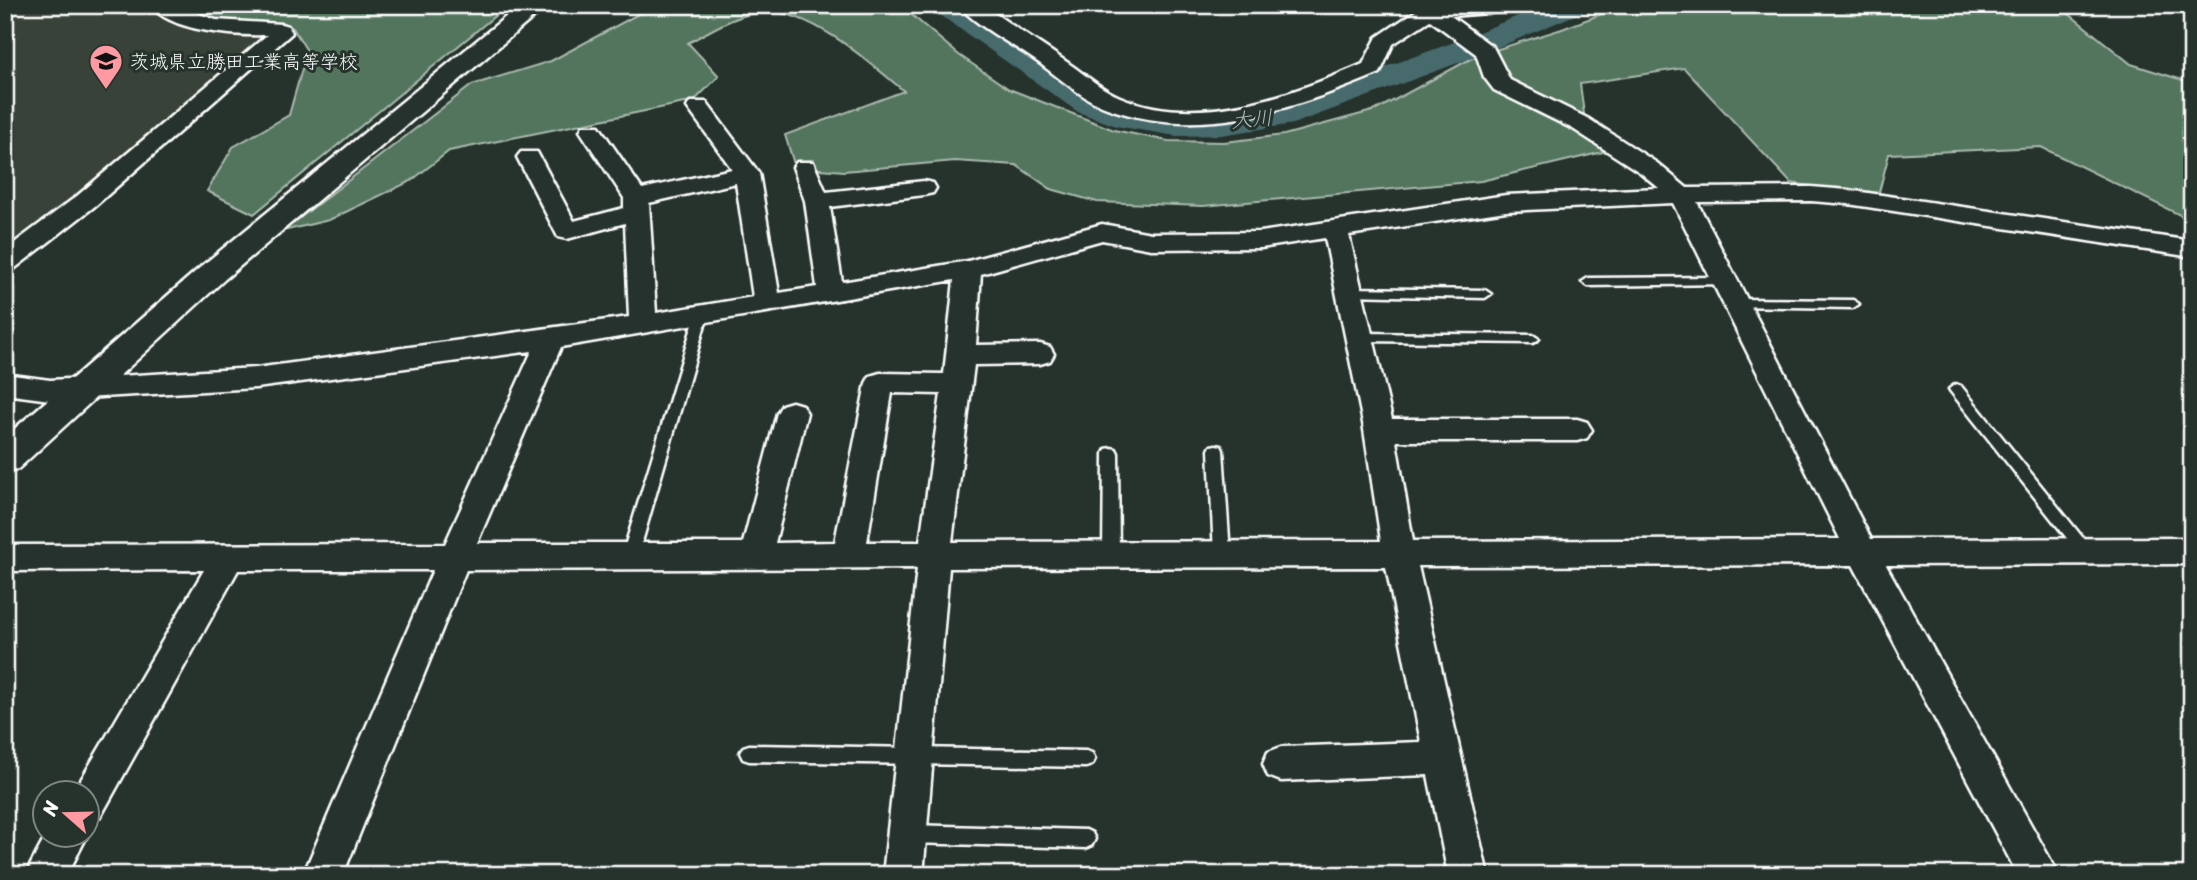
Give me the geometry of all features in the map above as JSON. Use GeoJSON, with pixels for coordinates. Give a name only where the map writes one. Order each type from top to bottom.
{"type":"FeatureCollection","features":[{"type":"Feature","properties":{"kind":"street"},"geometry":{"type":"LineString","coordinates":[[5,263],[86,201],[282,33],[281,30],[275,29],[235,30],[219,27],[188,19],[160,5]]}},
{"type":"Feature","properties":{"kind":"street"},"geometry":{"type":"LineString","coordinates":[[5,459],[214,272],[536,5]]}},
{"type":"Feature","properties":{"kind":"street"},"geometry":{"type":"LineString","coordinates":[[969,5],[1114,103],[1175,115],[1210,115],[1265,108],[1334,85],[1372,68],[1384,41],[1426,8],[1513,5]]}},
{"type":"Feature","properties":{"kind":"street"},"geometry":{"type":"LineString","coordinates":[[1426,8],[1476,44],[1502,85],[1581,124],[1649,168],[1681,195],[1862,552],[2039,875]]}},
{"type":"Feature","properties":{"kind":"street"},"geometry":{"type":"LineString","coordinates":[[698,107],[747,173],[767,304]]}},
{"type":"Feature","properties":{"kind":"street"},"geometry":{"type":"LineString","coordinates":[[591,131],[637,205],[643,324]]}},
{"type":"Feature","properties":{"kind":"street"},"geometry":{"type":"LineString","coordinates":[[529,158],[567,232],[637,205],[747,173]]}},
{"type":"Feature","properties":{"kind":"street"},"geometry":{"type":"LineString","coordinates":[[805,167],[817,201],[831,293]]}},
{"type":"Feature","properties":{"kind":"street"},"geometry":{"type":"LineString","coordinates":[[817,201],[924,188]]}},
{"type":"Feature","properties":{"kind":"street"},"geometry":{"type":"LineString","coordinates":[[5,384],[50,390],[256,378],[551,339],[831,293],[968,269],[1102,232],[1151,242],[1261,240],[1506,203],[1681,195],[1811,194],[1848,197],[2192,249]]}},
{"type":"Feature","properties":{"kind":"street"},"geometry":{"type":"LineString","coordinates":[[1335,228],[1379,430],[1399,553],[1468,875]]}},
{"type":"Feature","properties":{"kind":"street"},"geometry":{"type":"LineString","coordinates":[[903,875],[917,754],[934,556],[959,370],[968,269]]}},
{"type":"Feature","properties":{"kind":"street"},"geometry":{"type":"LineString","coordinates":[[323,875],[455,557],[551,339]]}},
{"type":"Feature","properties":{"kind":"street"},"geometry":{"type":"LineString","coordinates":[[848,556],[880,383],[1040,354]]}},
{"type":"Feature","properties":{"kind":"street"},"geometry":{"type":"LineString","coordinates":[[756,556],[792,413]]}},
{"type":"Feature","properties":{"kind":"street"},"geometry":{"type":"LineString","coordinates":[[1379,430],[1577,430]]}},
{"type":"Feature","properties":{"kind":"street"},"geometry":{"type":"LineString","coordinates":[[5,558],[2192,551]]}},
{"type":"Feature","properties":{"kind":"street"},"geometry":{"type":"LineString","coordinates":[[102,779],[229,557]]}},
{"type":"Feature","properties":{"kind":"street"},"geometry":{"type":"LineString","coordinates":[[1281,764],[1443,758]]}},
{"type":"Feature","properties":{"kind":"street"},"geometry":{"type":"LineString","coordinates":[[45,875],[61,848]]}},
{"type":"Feature","properties":{"kind":"lane"},"geometry":{"type":"LineString","coordinates":[[1588,282],[1853,304]]}},
{"type":"Feature","properties":{"kind":"lane"},"geometry":{"type":"LineString","coordinates":[[1349,292],[1485,294]]}},
{"type":"Feature","properties":{"kind":"lane"},"geometry":{"type":"LineString","coordinates":[[630,556],[702,314]]}},
{"type":"Feature","properties":{"kind":"lane"},"geometry":{"type":"LineString","coordinates":[[1360,337],[1533,339]]}},
{"type":"Feature","properties":{"kind":"lane"},"geometry":{"type":"LineString","coordinates":[[1956,389],[2086,552]]}},
{"type":"Feature","properties":{"kind":"lane"},"geometry":{"type":"LineString","coordinates":[[1216,450],[1222,554]]}},
{"type":"Feature","properties":{"kind":"lane"},"geometry":{"type":"LineString","coordinates":[[1111,453],[1111,555]]}},
{"type":"Feature","properties":{"kind":"lane"},"geometry":{"type":"LineString","coordinates":[[748,752],[1086,760]]}},
{"type":"Feature","properties":{"kind":"lane"},"geometry":{"type":"LineString","coordinates":[[908,834],[1086,839]]}},
{"type":"Feature","properties":{"kind":"shaded area","name":"茨城県立勝田工業高等学校"},"geometry":{"type":"Polygon","coordinates":[[[5,5],[150,5],[181,25],[201,31],[271,37],[45,225],[5,254],[5,5]]]}},
{"type":"Feature","properties":{"kind":"green space"},"geometry":{"type":"Polygon","coordinates":[[[179,5],[508,5],[254,214],[207,191],[233,147],[289,115],[307,51],[293,28],[281,23],[228,22],[196,14],[179,5]]]}},
{"type":"Feature","properties":{"kind":"green space"},"geometry":{"type":"Polygon","coordinates":[[[655,5],[900,5],[959,55],[1009,89],[1114,130],[1168,141],[1224,142],[1284,135],[1376,110],[1476,56],[1562,29],[1625,5],[2058,5],[2131,64],[2192,83],[2192,221],[2041,147],[1889,154],[1878,196],[1791,183],[1684,68],[1580,84],[1584,114],[1607,151],[1481,181],[1203,206],[1097,202],[1051,189],[1016,165],[955,161],[844,171],[795,167],[785,135],[904,91],[858,53],[822,29],[785,14],[767,12],[736,18],[688,43],[719,76],[694,101],[449,151],[411,181],[329,220],[283,231],[472,85],[551,61],[655,5]]]}},
{"type":"Feature","properties":{"kind":"waterway","name":"大川"},"geometry":{"type":"LineString","coordinates":[[947,5],[1090,105],[1116,116],[1176,126],[1221,125],[1281,117],[1471,47],[1571,5]]}},
{"type":"Feature","properties":{"kind":"place","name":"茨城県立勝田工業高等学校"},"geometry":{"type":"Point","coordinates":[106,91]}}]}
